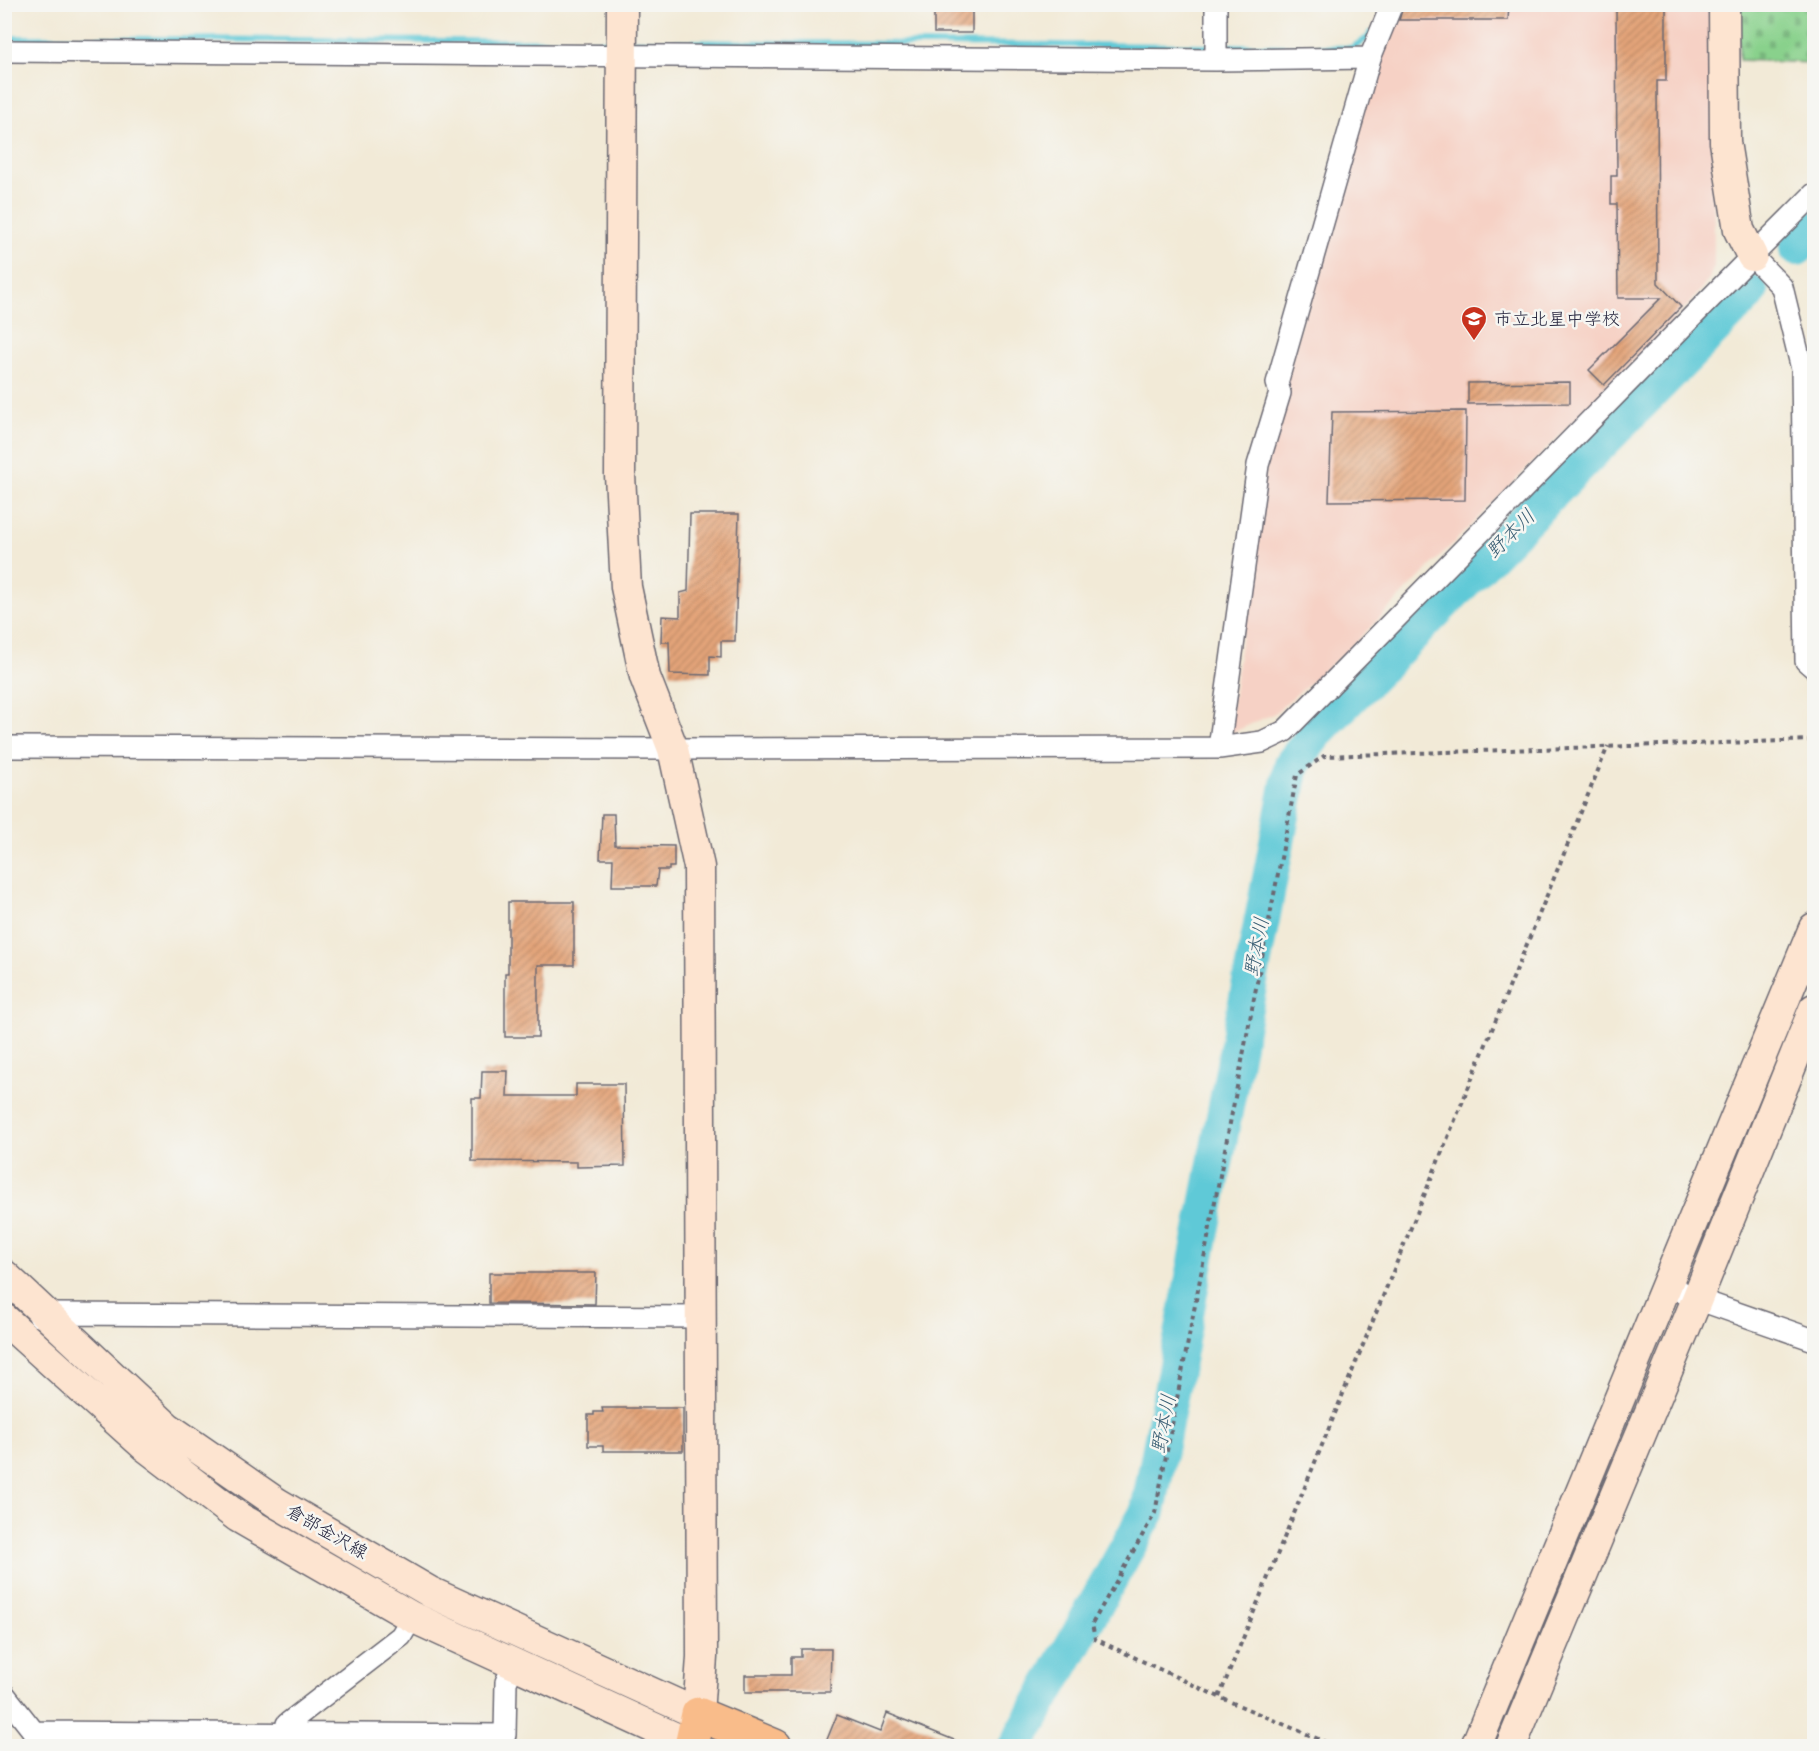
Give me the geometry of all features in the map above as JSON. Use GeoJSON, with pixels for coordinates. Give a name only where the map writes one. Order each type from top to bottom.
{"type":"FeatureCollection","features":[{"type":"Feature","properties":{"kind":"main road"},"geometry":{"type":"LineString","coordinates":[[692,1746],[698,1714],[775,1746]]}},
{"type":"Feature","properties":{"kind":"street"},"geometry":{"type":"LineString","coordinates":[[622,4],[620,475],[627,587],[645,677],[673,749],[699,867],[702,1657],[698,1714]]}},
{"type":"Feature","properties":{"kind":"street"},"geometry":{"type":"LineString","coordinates":[[1216,4],[1216,60]]}},
{"type":"Feature","properties":{"kind":"street"},"geometry":{"type":"LineString","coordinates":[[1219,748],[1258,465],[1280,393],[1277,383],[1370,58],[1392,4]]}},
{"type":"Feature","properties":{"kind":"street"},"geometry":{"type":"LineString","coordinates":[[1724,4],[1725,142],[1739,230],[1752,256],[1782,287],[1802,369],[1806,661],[1815,668]]}},
{"type":"Feature","properties":{"kind":"street"},"geometry":{"type":"LineString","coordinates":[[4,51],[1216,60],[1370,58]]}},
{"type":"Feature","properties":{"kind":"street"},"geometry":{"type":"LineString","coordinates":[[4,747],[1219,748],[1262,742],[1285,731],[1815,194]]}},
{"type":"Feature","properties":{"kind":"street"},"geometry":{"type":"LineString","coordinates":[[1476,1746],[1815,928]]}},
{"type":"Feature","properties":{"kind":"street"},"geometry":{"type":"LineString","coordinates":[[1511,1746],[1815,1008]]}},
{"type":"Feature","properties":{"kind":"street","name":"倉部金沢線"},"geometry":{"type":"LineString","coordinates":[[4,1275],[167,1427],[277,1503],[430,1592],[698,1714]]}},
{"type":"Feature","properties":{"kind":"street"},"geometry":{"type":"LineString","coordinates":[[1667,1285],[1697,1299],[1815,1340]]}},
{"type":"Feature","properties":{"kind":"street"},"geometry":{"type":"LineString","coordinates":[[6,1324],[47,1314],[701,1317]]}},
{"type":"Feature","properties":{"kind":"street","name":"倉部金沢線"},"geometry":{"type":"LineString","coordinates":[[6,1324],[146,1446],[238,1517],[412,1617],[692,1746]]}},
{"type":"Feature","properties":{"kind":"street"},"geometry":{"type":"LineString","coordinates":[[287,1740],[287,1724],[401,1636],[412,1617]]}},
{"type":"Feature","properties":{"kind":"street"},"geometry":{"type":"LineString","coordinates":[[4,1694],[39,1739],[287,1740],[505,1735],[506,1682],[514,1665]]}},
{"type":"Feature","properties":{"kind":"path"},"geometry":{"type":"LineString","coordinates":[[1335,1746],[1219,1697],[1095,1639],[1092,1624],[1155,1513],[1297,776],[1324,756],[1815,740]]}},
{"type":"Feature","properties":{"kind":"path"},"geometry":{"type":"LineString","coordinates":[[1219,1697],[1608,746]]}},
{"type":"Feature","properties":{"kind":"shaded area","name":"市立北星中学校"},"geometry":{"type":"Polygon","coordinates":[[[1397,5],[1713,5],[1714,266],[1709,279],[1692,301],[1348,650],[1275,713],[1234,732],[1229,728],[1264,478],[1285,382],[1329,219],[1397,5]]]}},
{"type":"Feature","properties":{"kind":"green space"},"geometry":{"type":"Polygon","coordinates":[[[1739,5],[1814,5],[1814,63],[1739,60],[1739,5]]]}},
{"type":"Feature","properties":{"kind":"building"},"geometry":{"type":"Polygon","coordinates":[[[934,4],[972,4],[972,33],[934,33],[934,4]]]}},
{"type":"Feature","properties":{"kind":"building"},"geometry":{"type":"Polygon","coordinates":[[[1404,4],[1509,4],[1508,20],[1399,20],[1404,4]]]}},
{"type":"Feature","properties":{"kind":"building"},"geometry":{"type":"Polygon","coordinates":[[[1616,4],[1666,4],[1666,81],[1657,81],[1658,283],[1681,307],[1604,385],[1589,370],[1661,298],[1618,298],[1617,204],[1611,204],[1611,176],[1617,176],[1616,4]]]}},
{"type":"Feature","properties":{"kind":"building"},"geometry":{"type":"Polygon","coordinates":[[[1570,382],[1570,403],[1468,404],[1468,383],[1570,382]]]}},
{"type":"Feature","properties":{"kind":"building"},"geometry":{"type":"Polygon","coordinates":[[[1466,411],[1465,500],[1329,501],[1332,412],[1466,411]]]}},
{"type":"Feature","properties":{"kind":"building"},"geometry":{"type":"Polygon","coordinates":[[[690,514],[739,514],[735,641],[721,641],[721,657],[710,656],[710,675],[670,674],[669,642],[661,642],[662,616],[680,617],[680,593],[688,591],[690,514]]]}},
{"type":"Feature","properties":{"kind":"building"},"geometry":{"type":"Polygon","coordinates":[[[602,814],[614,814],[615,845],[674,846],[674,867],[669,867],[669,870],[658,870],[656,886],[612,886],[613,859],[600,859],[602,814]]]}},
{"type":"Feature","properties":{"kind":"building"},"geometry":{"type":"Polygon","coordinates":[[[508,902],[574,902],[574,965],[538,965],[538,1037],[505,1037],[508,902]]]}},
{"type":"Feature","properties":{"kind":"building"},"geometry":{"type":"Polygon","coordinates":[[[482,1071],[508,1071],[507,1096],[576,1096],[576,1084],[624,1084],[625,1166],[577,1167],[577,1162],[472,1161],[472,1098],[481,1098],[482,1071]]]}},
{"type":"Feature","properties":{"kind":"building"},"geometry":{"type":"Polygon","coordinates":[[[489,1273],[596,1273],[595,1304],[489,1303],[489,1273]]]}},
{"type":"Feature","properties":{"kind":"building"},"geometry":{"type":"Polygon","coordinates":[[[602,1408],[683,1408],[683,1451],[603,1451],[603,1446],[588,1446],[588,1415],[603,1412],[602,1408]]]}},
{"type":"Feature","properties":{"kind":"building"},"geometry":{"type":"Polygon","coordinates":[[[801,1649],[831,1649],[830,1692],[745,1692],[745,1675],[791,1675],[791,1657],[801,1657],[801,1649]]]}},
{"type":"Feature","properties":{"kind":"building"},"geometry":{"type":"Polygon","coordinates":[[[887,1713],[969,1746],[837,1746],[826,1742],[837,1715],[880,1732],[887,1713]]]}},
{"type":"Feature","properties":{"kind":"waterway"},"geometry":{"type":"LineString","coordinates":[[1228,46],[1351,48],[1369,37],[1370,33]]}},
{"type":"Feature","properties":{"kind":"waterway"},"geometry":{"type":"LineString","coordinates":[[4,38],[606,42]]}},
{"type":"Feature","properties":{"kind":"waterway"},"geometry":{"type":"LineString","coordinates":[[635,42],[1206,46]]}},
{"type":"Feature","properties":{"kind":"waterway","name":"野本川"},"geometry":{"type":"LineString","coordinates":[[1797,248],[1814,229]]}},
{"type":"Feature","properties":{"kind":"waterway","name":"野本川"},"geometry":{"type":"LineString","coordinates":[[1016,1746],[1148,1511],[1292,764],[1320,728],[1750,292]]}},
{"type":"Feature","properties":{"kind":"place","name":"市立北星中学校"},"geometry":{"type":"Point","coordinates":[1474,342]}}]}
